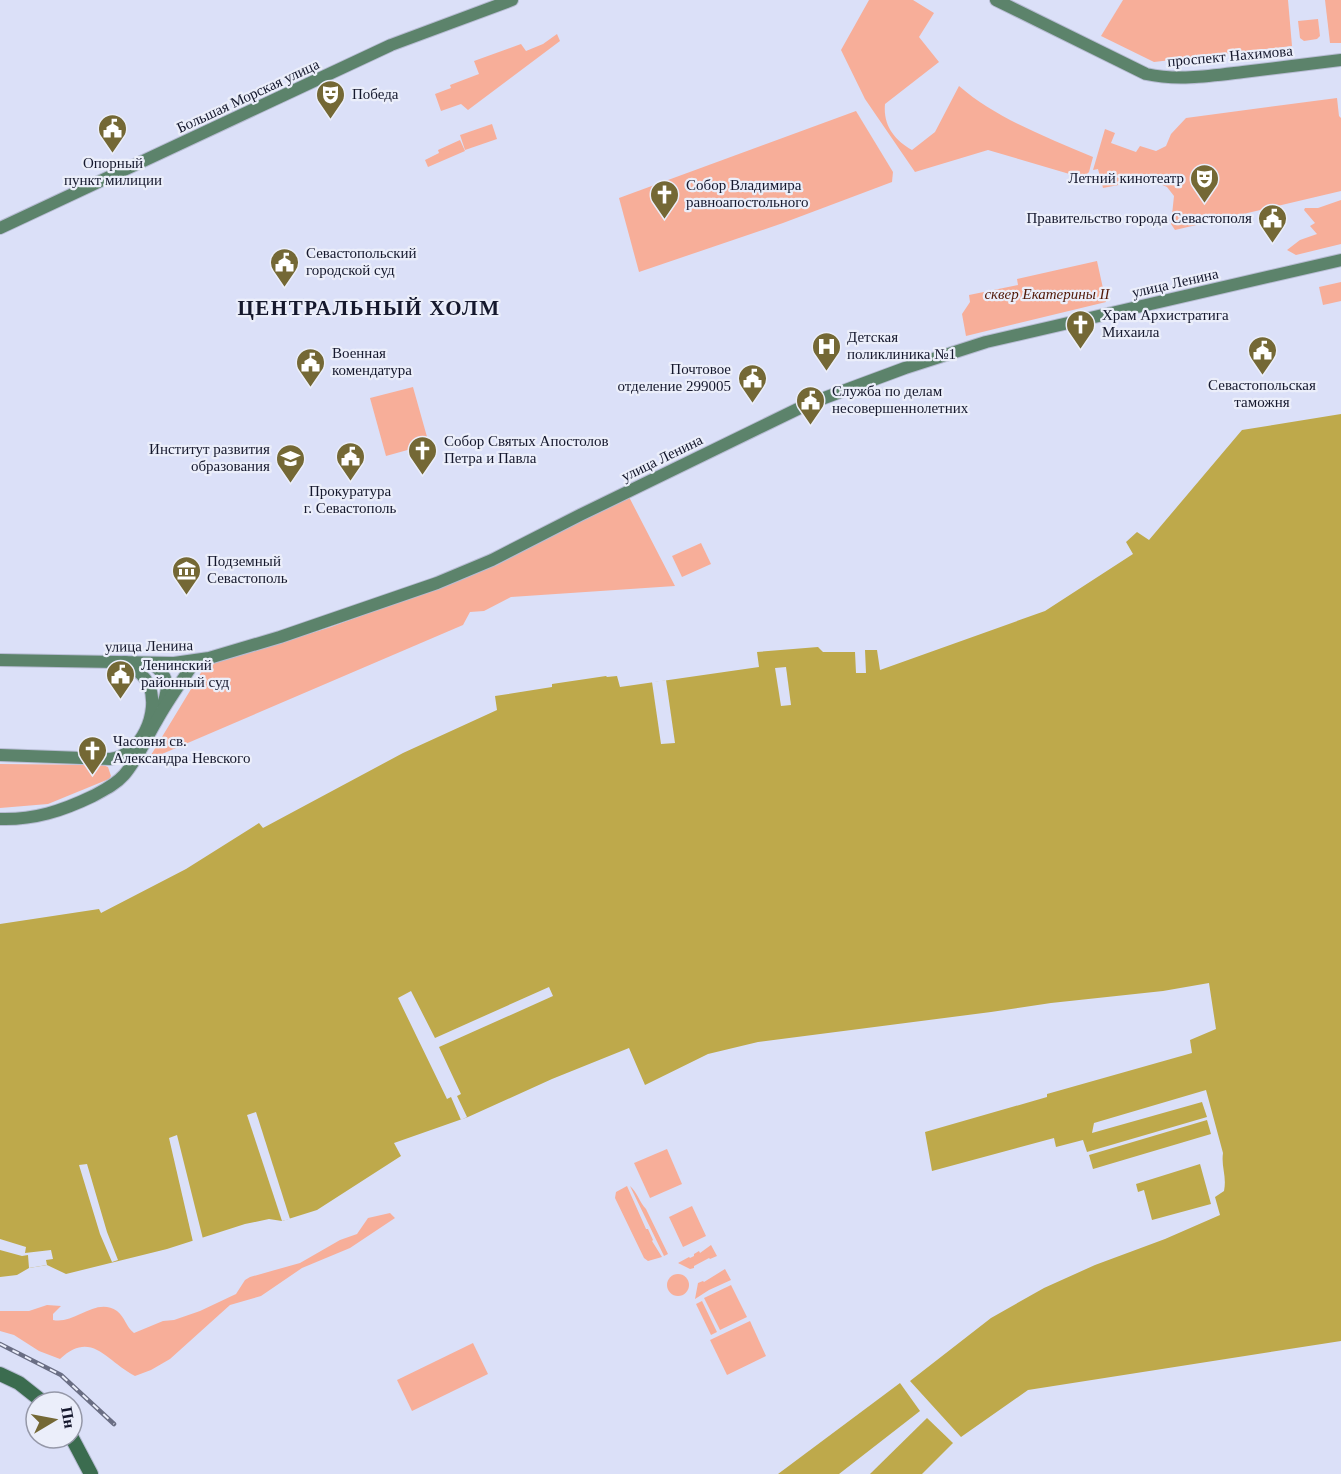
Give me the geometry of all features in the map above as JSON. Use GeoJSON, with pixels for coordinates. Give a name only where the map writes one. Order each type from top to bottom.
{"type":"FeatureCollection","features":[{"type":"Feature","properties":{"kind":"main road","name":"Большая Морская улица"},"geometry":{"type":"LineString","coordinates":[[0,228],[391,45],[512,0]]}},
{"type":"Feature","properties":{"kind":"main road","name":"проспект Нахимова"},"geometry":{"type":"LineString","coordinates":[[996,0],[1146,74],[1162,78],[1197,77],[1341,60]]}},
{"type":"Feature","properties":{"kind":"main road","name":"улица Ленина"},"geometry":{"type":"LineString","coordinates":[[0,660],[195,662],[280,637],[448,579],[492,560],[808,404],[905,368],[986,342],[1341,260]]}},
{"type":"Feature","properties":{"kind":"main road"},"geometry":{"type":"LineString","coordinates":[[0,755],[110,759],[122,757],[131,751],[145,730],[151,711],[151,693],[146,680],[125,662]]}},
{"type":"Feature","properties":{"kind":"main road"},"geometry":{"type":"LineString","coordinates":[[0,819],[52,814],[108,788],[123,776],[195,662]]}},
{"type":"Feature","properties":{"kind":"main road"},"geometry":{"type":"LineString","coordinates":[[152,663],[164,673],[167,681],[166,697],[157,719]]}},
{"type":"Feature","properties":{"kind":"main road"},"geometry":{"type":"LineString","coordinates":[[0,1374],[28,1390]]}},
{"type":"Feature","properties":{"kind":"main road"},"geometry":{"type":"LineString","coordinates":[[78,1450],[91,1474]]}},
{"type":"Feature","properties":{"kind":"green space"},"geometry":{"type":"Polygon","coordinates":[[[869,0],[913,0],[934,13],[919,37],[939,62],[885,104],[886,119],[891,131],[906,146],[912,150],[935,132],[959,86],[1006,118],[1093,157],[1089,172],[1083,178],[988,150],[915,172],[865,99],[841,50],[869,0]]]}},
{"type":"Feature","properties":{"kind":"green space"},"geometry":{"type":"Polygon","coordinates":[[[1123,0],[1288,0],[1292,46],[1154,62],[1101,36],[1123,0]]]}},
{"type":"Feature","properties":{"kind":"green space"},"geometry":{"type":"Polygon","coordinates":[[[1325,0],[1341,0],[1341,43],[1330,43],[1325,0]]]}},
{"type":"Feature","properties":{"kind":"green space"},"geometry":{"type":"Polygon","coordinates":[[[1318,19],[1320,36],[1317,39],[1304,41],[1300,38],[1298,21],[1318,19]]]}},
{"type":"Feature","properties":{"kind":"green space"},"geometry":{"type":"Polygon","coordinates":[[[557,34],[560,41],[468,110],[461,104],[441,111],[435,94],[451,88],[450,85],[479,74],[474,61],[521,44],[526,51],[543,44],[557,34]]]}},
{"type":"Feature","properties":{"kind":"green space"},"geometry":{"type":"Polygon","coordinates":[[[1337,98],[1341,118],[1341,191],[1175,230],[1171,224],[1174,196],[1167,187],[1149,179],[1103,188],[1098,169],[1093,170],[1105,129],[1115,133],[1111,143],[1136,152],[1140,146],[1156,151],[1166,146],[1171,134],[1186,118],[1337,98]]]}},
{"type":"Feature","properties":{"kind":"green space"},"geometry":{"type":"Polygon","coordinates":[[[856,111],[893,172],[892,182],[783,223],[639,272],[619,198],[856,111]]]}},
{"type":"Feature","properties":{"kind":"green space"},"geometry":{"type":"Polygon","coordinates":[[[492,124],[497,139],[465,150],[460,135],[492,124]]]}},
{"type":"Feature","properties":{"kind":"green space"},"geometry":{"type":"Polygon","coordinates":[[[460,140],[465,151],[428,167],[425,160],[439,153],[438,150],[460,140]]]}},
{"type":"Feature","properties":{"kind":"green space"},"geometry":{"type":"Polygon","coordinates":[[[1341,200],[1341,244],[1296,255],[1287,250],[1300,240],[1317,234],[1310,226],[1315,223],[1304,210],[1305,208],[1318,208],[1341,200]]]}},
{"type":"Feature","properties":{"kind":"green space","name":"cквер Екатерины II"},"geometry":{"type":"Polygon","coordinates":[[[1097,261],[1106,302],[966,336],[962,314],[970,302],[969,295],[1018,285],[1017,279],[1097,261]]]}},
{"type":"Feature","properties":{"kind":"green space"},"geometry":{"type":"Polygon","coordinates":[[[1341,282],[1341,301],[1323,305],[1319,287],[1341,282]]]}},
{"type":"Feature","properties":{"kind":"green space"},"geometry":{"type":"Polygon","coordinates":[[[413,387],[429,444],[386,456],[370,398],[413,387]]]}},
{"type":"Feature","properties":{"kind":"green space"},"geometry":{"type":"Polygon","coordinates":[[[628,495],[675,586],[511,597],[484,611],[470,612],[463,625],[148,760],[205,666],[331,627],[497,565],[628,495]]]}},
{"type":"Feature","properties":{"kind":"green space"},"geometry":{"type":"Polygon","coordinates":[[[701,543],[711,564],[682,577],[672,556],[701,543]]]}},
{"type":"Feature","properties":{"kind":"green space"},"geometry":{"type":"Polygon","coordinates":[[[0,764],[103,765],[108,767],[111,776],[109,779],[48,804],[0,808],[0,764]]]}},
{"type":"Feature","properties":{"kind":"green space"},"geometry":{"type":"Polygon","coordinates":[[[667,1149],[682,1184],[650,1198],[634,1163],[667,1149]]]}},
{"type":"Feature","properties":{"kind":"green space"},"geometry":{"type":"Polygon","coordinates":[[[627,1186],[646,1229],[662,1257],[648,1261],[644,1258],[615,1198],[616,1192],[627,1186]]]}},
{"type":"Feature","properties":{"kind":"green space"},"geometry":{"type":"Polygon","coordinates":[[[630,1186],[646,1209],[668,1254],[664,1256],[630,1186]]]}},
{"type":"Feature","properties":{"kind":"green space"},"geometry":{"type":"Polygon","coordinates":[[[692,1206],[706,1236],[683,1247],[669,1217],[692,1206]]]}},
{"type":"Feature","properties":{"kind":"green space"},"geometry":{"type":"Polygon","coordinates":[[[390,1213],[395,1218],[350,1248],[302,1268],[261,1296],[230,1305],[170,1359],[135,1376],[99,1351],[90,1348],[81,1347],[60,1359],[39,1351],[14,1335],[0,1331],[0,1311],[29,1311],[47,1305],[61,1306],[53,1314],[53,1320],[69,1319],[93,1309],[109,1307],[120,1313],[134,1333],[163,1321],[174,1320],[200,1311],[236,1294],[245,1280],[250,1277],[300,1263],[340,1240],[357,1234],[368,1218],[390,1213]]]}},
{"type":"Feature","properties":{"kind":"green space"},"geometry":{"type":"Polygon","coordinates":[[[711,1245],[717,1256],[690,1269],[678,1263],[694,1256],[699,1251],[700,1253],[711,1245]]]}},
{"type":"Feature","properties":{"kind":"green space"},"geometry":{"type":"Polygon","coordinates":[[[725,1269],[731,1280],[695,1299],[698,1283],[704,1282],[725,1269]]]}},
{"type":"Feature","properties":{"kind":"green space"},"geometry":{"type":"Polygon","coordinates":[[[678,1274],[686,1277],[689,1285],[686,1293],[678,1296],[670,1293],[667,1285],[670,1277],[678,1274]]]}},
{"type":"Feature","properties":{"kind":"green space"},"geometry":{"type":"Polygon","coordinates":[[[731,1285],[747,1317],[720,1330],[704,1298],[731,1285]]]}},
{"type":"Feature","properties":{"kind":"green space"},"geometry":{"type":"Polygon","coordinates":[[[702,1301],[717,1332],[711,1335],[696,1304],[702,1301]]]}},
{"type":"Feature","properties":{"kind":"green space"},"geometry":{"type":"Polygon","coordinates":[[[750,1321],[766,1356],[727,1375],[710,1340],[750,1321]]]}},
{"type":"Feature","properties":{"kind":"green space"},"geometry":{"type":"Polygon","coordinates":[[[473,1343],[488,1374],[412,1411],[397,1380],[473,1343]]]}},
{"type":"Feature","properties":{"kind":"shaded area"},"geometry":{"type":"Polygon","coordinates":[[[1341,414],[1341,1341],[1028,1390],[961,1437],[910,1381],[991,1318],[1044,1288],[1220,1215],[1215,1197],[1224,1191],[1223,1153],[1206,1090],[1094,1123],[1092,1133],[1202,1102],[1207,1117],[1087,1152],[1083,1140],[1056,1147],[1054,1138],[932,1171],[925,1132],[1047,1097],[1047,1094],[1192,1053],[1190,1040],[1216,1029],[1209,983],[1163,991],[1051,1003],[758,1042],[708,1054],[645,1085],[629,1048],[552,1079],[468,1117],[394,1143],[401,1156],[317,1210],[282,1221],[269,1219],[245,1224],[167,1249],[66,1274],[47,1265],[29,1268],[17,1275],[0,1277],[0,924],[99,909],[101,913],[186,869],[259,823],[263,828],[403,753],[497,710],[495,696],[606,676],[617,676],[620,687],[759,667],[757,652],[818,647],[823,652],[855,652],[856,673],[866,673],[865,650],[877,650],[880,670],[1045,611],[1133,554],[1126,542],[1137,532],[1149,540],[1242,430],[1341,414]]]}},
{"type":"Feature","properties":{"kind":"shaded area"},"geometry":{"type":"Polygon","coordinates":[[[1207,1120],[1211,1134],[1093,1169],[1089,1155],[1207,1120]]]}},
{"type":"Feature","properties":{"kind":"shaded area"},"geometry":{"type":"Polygon","coordinates":[[[1200,1164],[1211,1204],[1152,1220],[1144,1190],[1138,1192],[1136,1184],[1200,1164]]]}},
{"type":"Feature","properties":{"kind":"shaded area"},"geometry":{"type":"Polygon","coordinates":[[[900,1383],[920,1411],[839,1474],[778,1474],[900,1383]]]}},
{"type":"Feature","properties":{"kind":"shaded area"},"geometry":{"type":"Polygon","coordinates":[[[927,1418],[953,1443],[922,1474],[870,1474],[927,1418]]]}},
{"type":"Feature","properties":{"kind":"pier"},"geometry":{"type":"Polygon","coordinates":[[[786,667],[791,705],[781,706],[775,668],[786,667]]]}},
{"type":"Feature","properties":{"kind":"pier"},"geometry":{"type":"Polygon","coordinates":[[[666,680],[675,743],[661,744],[652,682],[666,680]]]}},
{"type":"Feature","properties":{"kind":"pier"},"geometry":{"type":"Polygon","coordinates":[[[549,987],[553,996],[439,1047],[461,1094],[457,1096],[467,1117],[461,1120],[451,1097],[447,1099],[398,998],[411,991],[435,1038],[549,987]]]}},
{"type":"Feature","properties":{"kind":"pier"},"geometry":{"type":"Polygon","coordinates":[[[256,1112],[290,1219],[282,1221],[247,1115],[256,1112]]]}},
{"type":"Feature","properties":{"kind":"pier"},"geometry":{"type":"Polygon","coordinates":[[[177,1135],[203,1239],[193,1242],[169,1138],[177,1135]]]}},
{"type":"Feature","properties":{"kind":"pier"},"geometry":{"type":"Polygon","coordinates":[[[87,1164],[107,1232],[118,1260],[112,1262],[100,1234],[79,1165],[87,1164]]]}},
{"type":"Feature","properties":{"kind":"pier"},"geometry":{"type":"Polygon","coordinates":[[[0,1239],[26,1247],[25,1253],[51,1250],[53,1259],[46,1260],[47,1265],[29,1268],[28,1255],[22,1256],[0,1250],[0,1239]]]}},
{"type":"Feature","properties":{"kind":"railway"},"geometry":{"type":"LineString","coordinates":[[0,1344],[61,1375],[114,1424]]}},
{"type":"Feature","properties":{"kind":"place","name":"Победа"},"geometry":{"type":"Point","coordinates":[331,120]}},
{"type":"Feature","properties":{"kind":"place","name":"Опорный пункт милиции"},"geometry":{"type":"Point","coordinates":[113,154]}},
{"type":"Feature","properties":{"kind":"place","name":"Летний кинотеатр"},"geometry":{"type":"Point","coordinates":[1205,204]}},
{"type":"Feature","properties":{"kind":"place","name":"Собор Владимира равноапостольного"},"geometry":{"type":"Point","coordinates":[665,220]}},
{"type":"Feature","properties":{"kind":"place","name":"Правительство города Севастополя"},"geometry":{"type":"Point","coordinates":[1273,244]}},
{"type":"Feature","properties":{"kind":"place","name":"Севастопольский городской суд"},"geometry":{"type":"Point","coordinates":[285,288]}},
{"type":"Feature","properties":{"kind":"place","name":"Храм Архистратига Михаила"},"geometry":{"type":"Point","coordinates":[1081,350]}},
{"type":"Feature","properties":{"kind":"place","name":"Детская поликлиника №1"},"geometry":{"type":"Point","coordinates":[826,372]}},
{"type":"Feature","properties":{"kind":"place","name":"Севастопольская таможня"},"geometry":{"type":"Point","coordinates":[1262,376]}},
{"type":"Feature","properties":{"kind":"place","name":"Военная комендатура"},"geometry":{"type":"Point","coordinates":[311,388]}},
{"type":"Feature","properties":{"kind":"place","name":"Почтовое отделение 299005"},"geometry":{"type":"Point","coordinates":[752,404]}},
{"type":"Feature","properties":{"kind":"place","name":"Служба по делам несовершеннолетних"},"geometry":{"type":"Point","coordinates":[811,426]}},
{"type":"Feature","properties":{"kind":"place","name":"Собор Святых Апостолов Петра и Павла"},"geometry":{"type":"Point","coordinates":[423,476]}},
{"type":"Feature","properties":{"kind":"place","name":"Прокуратура г. Севастополь"},"geometry":{"type":"Point","coordinates":[350,482]}},
{"type":"Feature","properties":{"kind":"place","name":"Институт развития образования"},"geometry":{"type":"Point","coordinates":[291,484]}},
{"type":"Feature","properties":{"kind":"place","name":"Подземный Севастополь"},"geometry":{"type":"Point","coordinates":[186,596]}},
{"type":"Feature","properties":{"kind":"place","name":"Ленинский районный суд"},"geometry":{"type":"Point","coordinates":[120,700]}},
{"type":"Feature","properties":{"kind":"place","name":"Часовня св. Александра Невского"},"geometry":{"type":"Point","coordinates":[92,776]}},
{"type":"Feature","properties":{"kind":"district","name":"ЦЕНТРАЛЬНЫЙ ХОЛМ"},"geometry":{"type":"Point","coordinates":[369,308]}}]}
